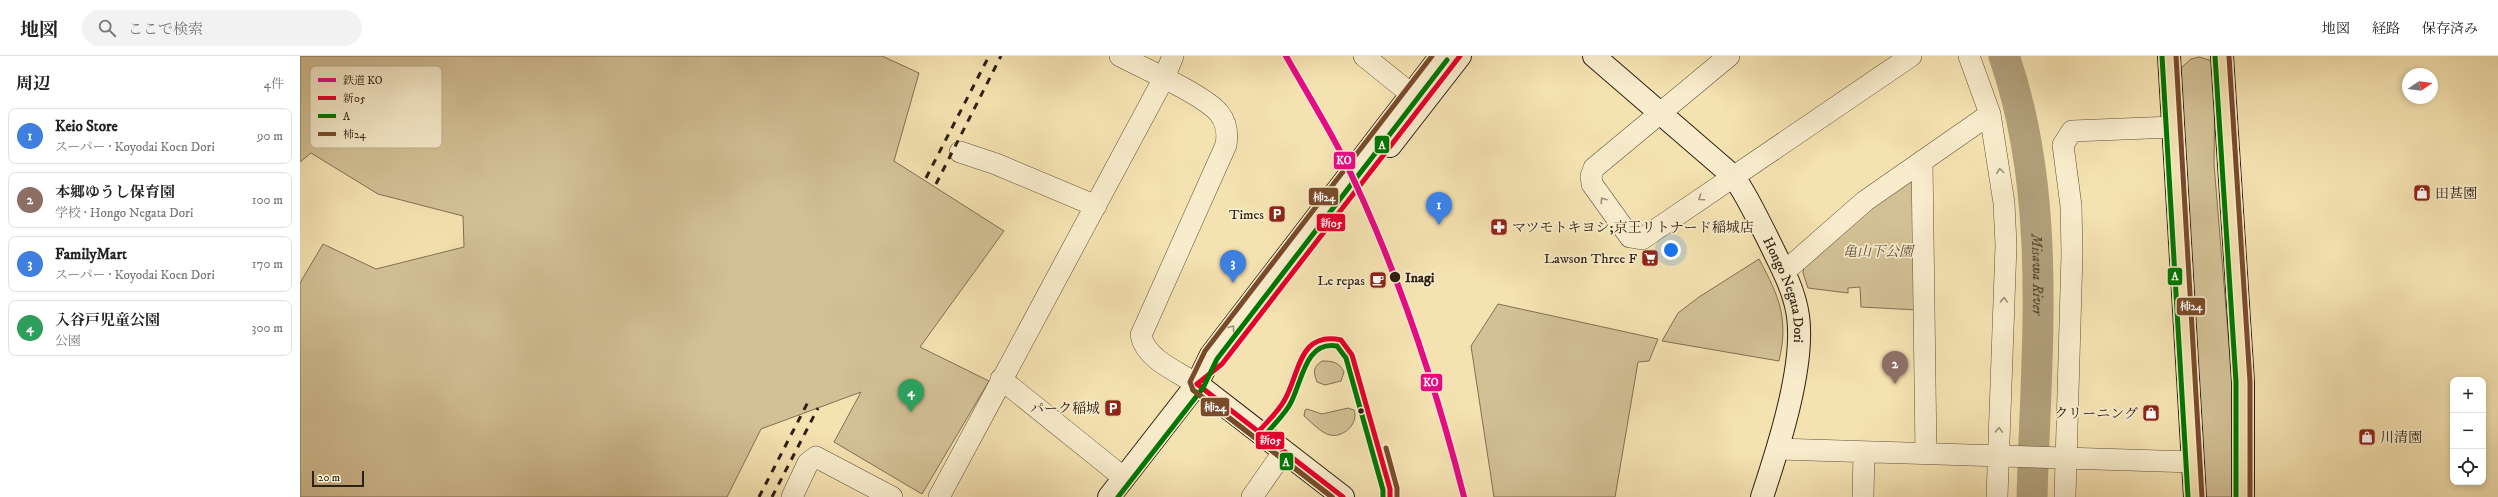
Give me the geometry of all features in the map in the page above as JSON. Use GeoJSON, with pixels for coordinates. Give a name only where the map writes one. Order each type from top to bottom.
{"type":"FeatureCollection","features":[{"type":"Feature","properties":{"kind":"main road"},"geometry":{"type":"LineString","coordinates":[[2169,56],[2195,497]]}},
{"type":"Feature","properties":{"kind":"main road"},"geometry":{"type":"LineString","coordinates":[[2170,85],[2172,71],[2181,56]]}},
{"type":"Feature","properties":{"kind":"main road"},"geometry":{"type":"LineString","coordinates":[[2220,59],[2243,382],[2243,497]]}},
{"type":"Feature","properties":{"kind":"street"},"geometry":{"type":"LineString","coordinates":[[1120,56],[1164,78],[1211,105],[1226,124],[1228,135],[1226,145],[1142,329],[1142,342],[1150,353],[1197,384],[1343,497]]}},
{"type":"Feature","properties":{"kind":"street"},"geometry":{"type":"LineString","coordinates":[[939,497],[1001,379],[1164,78],[1173,56]]}},
{"type":"Feature","properties":{"kind":"street"},"geometry":{"type":"LineString","coordinates":[[1364,56],[1410,94]]}},
{"type":"Feature","properties":{"kind":"street"},"geometry":{"type":"LineString","coordinates":[[1391,132],[1410,94],[1441,56]]}},
{"type":"Feature","properties":{"kind":"street"},"geometry":{"type":"LineString","coordinates":[[1109,497],[1197,384],[1211,355],[1333,208],[1391,132],[1460,56]]}},
{"type":"Feature","properties":{"kind":"street","name":"Hongo Negata Dori"},"geometry":{"type":"LineString","coordinates":[[1594,56],[1733,176],[1744,190],[1784,272],[1798,316],[1800,338],[1778,449],[1762,497]]}},
{"type":"Feature","properties":{"kind":"street"},"geometry":{"type":"LineString","coordinates":[[1729,56],[1594,168],[1591,176],[1592,184],[1630,237],[1642,239],[1911,56]]}},
{"type":"Feature","properties":{"kind":"street"},"geometry":{"type":"LineString","coordinates":[[1970,56],[1990,114],[2004,202],[2006,245],[2006,456],[1997,497]]}},
{"type":"Feature","properties":{"kind":"street"},"geometry":{"type":"LineString","coordinates":[[1784,272],[1865,200],[1990,114]]}},
{"type":"Feature","properties":{"kind":"street"},"geometry":{"type":"LineString","coordinates":[[2065,497],[2060,458],[2072,254],[2071,206],[2063,145],[2072,131],[2173,127]]}},
{"type":"Feature","properties":{"kind":"street"},"geometry":{"type":"LineString","coordinates":[[960,152],[996,164],[1096,206]]}},
{"type":"Feature","properties":{"kind":"street"},"geometry":{"type":"LineString","coordinates":[[1922,161],[1926,454]]}},
{"type":"Feature","properties":{"kind":"street"},"geometry":{"type":"LineString","coordinates":[[1001,379],[1124,478]]}},
{"type":"Feature","properties":{"kind":"street"},"geometry":{"type":"LineString","coordinates":[[1778,449],[2193,462]]}},
{"type":"Feature","properties":{"kind":"street"},"geometry":{"type":"LineString","coordinates":[[1252,497],[1284,451]]}},
{"type":"Feature","properties":{"kind":"street"},"geometry":{"type":"LineString","coordinates":[[1863,497],[1864,452]]}},
{"type":"Feature","properties":{"kind":"street"},"geometry":{"type":"LineString","coordinates":[[792,497],[808,464],[816,457],[892,497]]}},
{"type":"Feature","properties":{"kind":"green space"},"geometry":{"type":"Polygon","coordinates":[[[300,56],[882,56],[919,73],[894,161],[1004,231],[920,347],[989,381],[922,494],[834,442],[861,392],[761,429],[727,497],[300,497],[300,283],[323,244],[376,269],[464,247],[463,216],[378,194],[311,153],[300,162],[300,56]]]}},
{"type":"Feature","properties":{"kind":"green space"},"geometry":{"type":"Polygon","coordinates":[[[2199,57],[2212,61],[2215,71],[2214,164],[2232,381],[2234,497],[2203,497],[2180,69],[2191,59],[2199,57]]]}},
{"type":"Feature","properties":{"kind":"green space","name":"亀山下公園"},"geometry":{"type":"Polygon","coordinates":[[[1912,174],[1918,310],[1861,307],[1860,287],[1848,288],[1848,293],[1808,288],[1803,273],[1804,266],[1912,174]]]}},
{"type":"Feature","properties":{"kind":"green space"},"geometry":{"type":"Polygon","coordinates":[[[1759,259],[1777,296],[1780,308],[1783,333],[1779,361],[1662,341],[1678,313],[1699,297],[1759,259]]]}},
{"type":"Feature","properties":{"kind":"green space"},"geometry":{"type":"Polygon","coordinates":[[[1498,304],[1658,339],[1649,361],[1638,362],[1615,497],[1494,497],[1471,346],[1498,304]]]}},
{"type":"Feature","properties":{"kind":"green space"},"geometry":{"type":"Polygon","coordinates":[[[1322,361],[1332,362],[1340,366],[1344,372],[1341,381],[1325,385],[1317,382],[1315,368],[1322,361]]]}},
{"type":"Feature","properties":{"kind":"green space"},"geometry":{"type":"Polygon","coordinates":[[[1348,408],[1354,410],[1355,415],[1352,425],[1345,432],[1335,435],[1330,435],[1323,432],[1304,416],[1305,410],[1307,409],[1322,414],[1348,408]]]}},
{"type":"Feature","properties":{"kind":"waterway","name":"Misawa River"},"geometry":{"type":"LineString","coordinates":[[2004,56],[2019,109],[2030,164],[2035,219],[2038,275],[2038,330],[2032,497]]}},
{"type":"Feature","properties":{"kind":"railway"},"geometry":{"type":"LineString","coordinates":[[926,178],[989,56]]}},
{"type":"Feature","properties":{"kind":"railway"},"geometry":{"type":"LineString","coordinates":[[936,184],[1001,56]]}},
{"type":"Feature","properties":{"kind":"railway"},"geometry":{"type":"LineString","coordinates":[[759,497],[808,402]]}},
{"type":"Feature","properties":{"kind":"railway"},"geometry":{"type":"LineString","coordinates":[[772,497],[818,408]]}},
{"type":"Feature","properties":{"kind":"rail line","name":"KO"},"geometry":{"type":"LineString","coordinates":[[1286,56],[1341,153],[1361,195],[1396,279],[1412,322],[1440,409],[1464,497]]}},
{"type":"Feature","properties":{"kind":"transit line","name":"柿24"},"geometry":{"type":"LineString","coordinates":[[1332,497],[1193,390],[1190,382],[1205,351],[1432,56]]}},
{"type":"Feature","properties":{"kind":"transit line","name":"新05"},"geometry":{"type":"LineString","coordinates":[[1197,384],[1222,364],[1460,56]]}},
{"type":"Feature","properties":{"kind":"transit line","name":"A"},"geometry":{"type":"LineString","coordinates":[[2162,56],[2188,497]]}},
{"type":"Feature","properties":{"kind":"transit line","name":"柿24"},"geometry":{"type":"LineString","coordinates":[[2176,56],[2202,497]]}},
{"type":"Feature","properties":{"kind":"transit line","name":"A"},"geometry":{"type":"LineString","coordinates":[[2215,56],[2236,382],[2236,497]]}},
{"type":"Feature","properties":{"kind":"transit line","name":"柿24"},"geometry":{"type":"LineString","coordinates":[[2229,56],[2250,382],[2250,497]]}},
{"type":"Feature","properties":{"kind":"transit line","name":"A"},"geometry":{"type":"LineString","coordinates":[[1118,497],[1203,388],[1217,359],[1447,60]]}},
{"type":"Feature","properties":{"kind":"transit line","name":"新05"},"geometry":{"type":"LineString","coordinates":[[1258,432],[1284,401],[1302,357],[1308,348],[1316,342],[1327,339],[1341,340],[1352,355],[1390,489],[1390,497]]}},
{"type":"Feature","properties":{"kind":"transit line","name":"A"},"geometry":{"type":"LineString","coordinates":[[1263,437],[1289,406],[1311,357],[1317,350],[1326,346],[1337,346],[1346,358],[1383,490],[1383,497]]}},
{"type":"Feature","properties":{"kind":"transit line","name":"新05"},"geometry":{"type":"LineString","coordinates":[[1197,384],[1343,497]]}},
{"type":"Feature","properties":{"kind":"transit line","name":"A"},"geometry":{"type":"LineString","coordinates":[[1193,390],[1332,497]]}},
{"type":"Feature","properties":{"kind":"transit line","name":"柿24"},"geometry":{"type":"LineString","coordinates":[[1386,448],[1397,488],[1397,497]]}},
{"type":"Feature","properties":{"kind":"place","name":"田甚園"},"geometry":{"type":"Point","coordinates":[2422,193]}},
{"type":"Feature","properties":{"kind":"place","name":"Times"},"geometry":{"type":"Point","coordinates":[1277,214]}},
{"type":"Feature","properties":{"kind":"place","name":"Keio Store"},"geometry":{"type":"Point","coordinates":[1439,225]}},
{"type":"Feature","properties":{"kind":"place","name":"マツモトキヨシ;京王リトナード稲城店"},"geometry":{"type":"Point","coordinates":[1499,227]}},
{"type":"Feature","properties":{"kind":"place","name":"Lawson Three F"},"geometry":{"type":"Point","coordinates":[1650,258]}},
{"type":"Feature","properties":{"kind":"place","name":"Inagi"},"geometry":{"type":"Point","coordinates":[1395,277]}},
{"type":"Feature","properties":{"kind":"place","name":"Le repas"},"geometry":{"type":"Point","coordinates":[1378,280]}},
{"type":"Feature","properties":{"kind":"place","name":"FamilyMart"},"geometry":{"type":"Point","coordinates":[1233,283]}},
{"type":"Feature","properties":{"kind":"place","name":"本郷ゆうし保育園"},"geometry":{"type":"Point","coordinates":[1895,384]}},
{"type":"Feature","properties":{"kind":"place","name":"パーク稲城"},"geometry":{"type":"Point","coordinates":[1113,408]}},
{"type":"Feature","properties":{"kind":"place","name":"入谷戸児童公園"},"geometry":{"type":"Point","coordinates":[911,412]}},
{"type":"Feature","properties":{"kind":"place","name":"クリーニング"},"geometry":{"type":"Point","coordinates":[2151,413]}},
{"type":"Feature","properties":{"kind":"place","name":"川清園"},"geometry":{"type":"Point","coordinates":[2367,437]}}]}
